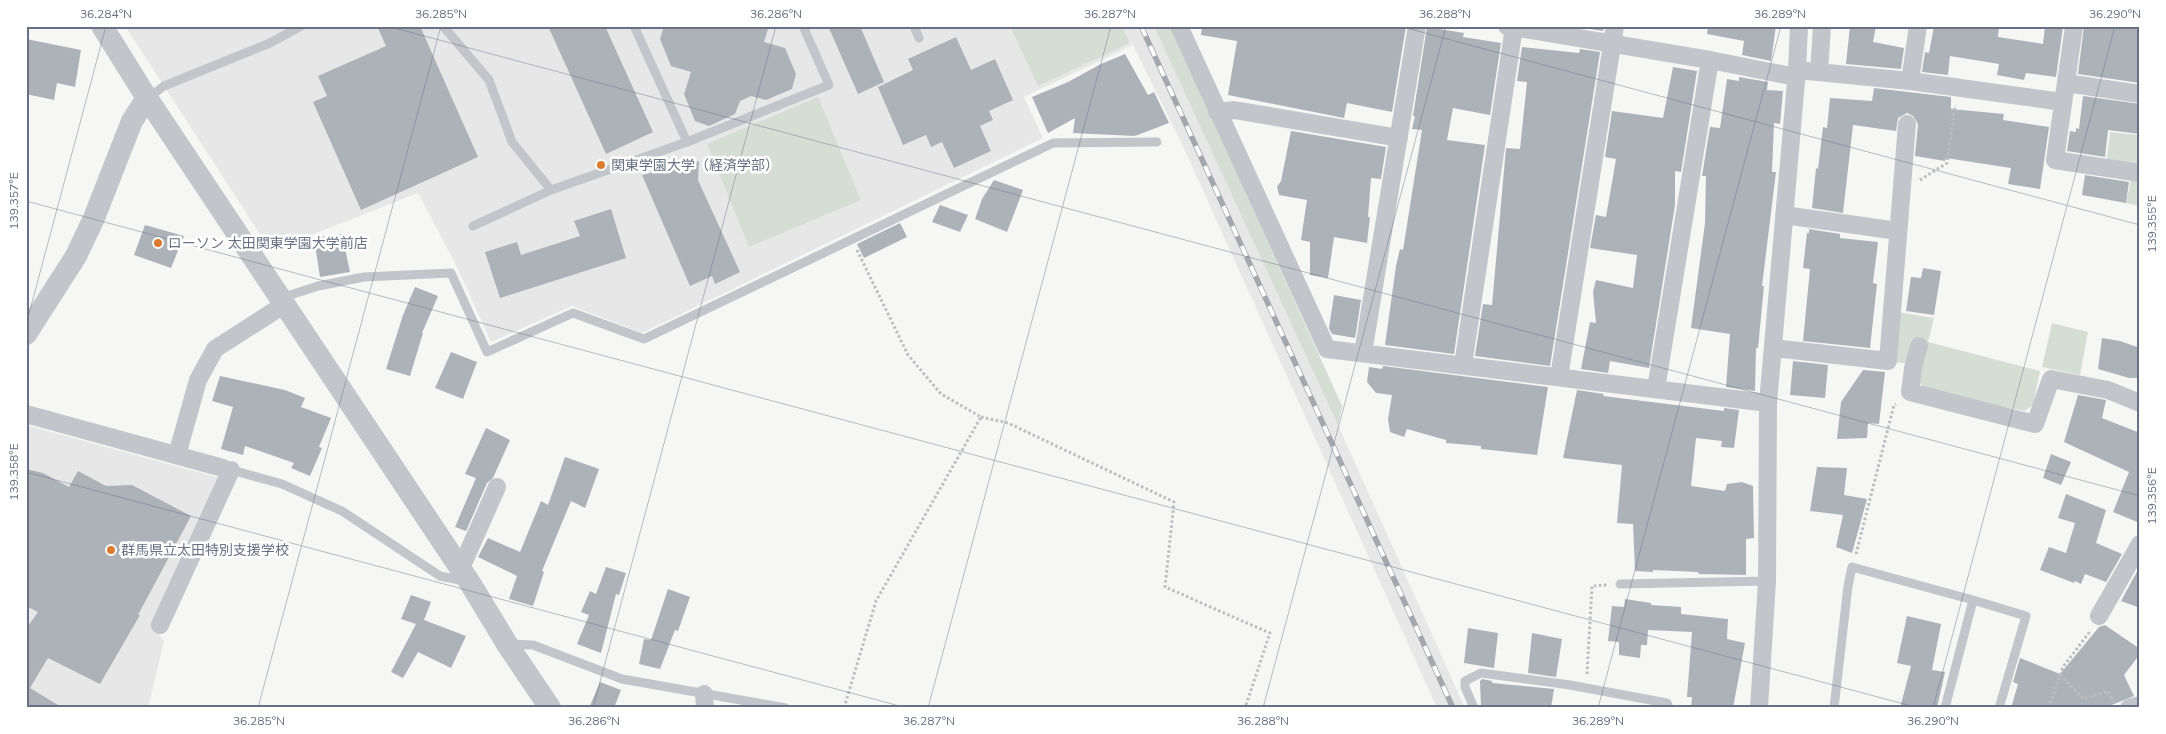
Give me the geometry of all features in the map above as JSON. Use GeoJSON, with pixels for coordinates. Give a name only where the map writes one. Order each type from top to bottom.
{"type":"FeatureCollection","features":[{"type":"Feature","properties":{"kind":"street"},"geometry":{"type":"LineString","coordinates":[[102,26],[147,98],[465,575],[507,644],[550,708]]}},
{"type":"Feature","properties":{"kind":"street"},"geometry":{"type":"LineString","coordinates":[[1179,26],[1327,349],[1768,403]]}},
{"type":"Feature","properties":{"kind":"street"},"geometry":{"type":"LineString","coordinates":[[1364,353],[1417,26]]}},
{"type":"Feature","properties":{"kind":"street"},"geometry":{"type":"LineString","coordinates":[[1559,377],[1615,26]]}},
{"type":"Feature","properties":{"kind":"street"},"geometry":{"type":"LineString","coordinates":[[1760,708],[1767,581],[1768,403],[1797,73],[1799,26]]}},
{"type":"Feature","properties":{"kind":"street"},"geometry":{"type":"LineString","coordinates":[[1819,72],[1822,26]]}},
{"type":"Feature","properties":{"kind":"street"},"geometry":{"type":"LineString","coordinates":[[1910,81],[1918,26]]}},
{"type":"Feature","properties":{"kind":"street"},"geometry":{"type":"LineString","coordinates":[[2074,26],[2055,160],[2140,173]]}},
{"type":"Feature","properties":{"kind":"street"},"geometry":{"type":"LineString","coordinates":[[1463,365],[1510,27],[1797,73],[1819,72],[1910,81],[2063,102]]}},
{"type":"Feature","properties":{"kind":"street"},"geometry":{"type":"LineString","coordinates":[[1656,389],[1710,60]]}},
{"type":"Feature","properties":{"kind":"street"},"geometry":{"type":"LineString","coordinates":[[2066,84],[2140,94]]}},
{"type":"Feature","properties":{"kind":"street"},"geometry":{"type":"LineString","coordinates":[[26,334],[76,256],[94,218],[132,121],[147,98]]}},
{"type":"Feature","properties":{"kind":"street"},"geometry":{"type":"LineString","coordinates":[[1217,112],[1234,110],[1399,138]]}},
{"type":"Feature","properties":{"kind":"street"},"geometry":{"type":"LineString","coordinates":[[1888,361],[1907,124]]}},
{"type":"Feature","properties":{"kind":"street"},"geometry":{"type":"LineString","coordinates":[[1784,215],[1898,230]]}},
{"type":"Feature","properties":{"kind":"street"},"geometry":{"type":"LineString","coordinates":[[177,455],[198,380],[215,349],[283,301]]}},
{"type":"Feature","properties":{"kind":"street"},"geometry":{"type":"LineString","coordinates":[[1919,346],[1912,368],[1910,392],[2035,424],[2051,379],[2108,390],[2140,403]]}},
{"type":"Feature","properties":{"kind":"street"},"geometry":{"type":"LineString","coordinates":[[1773,348],[1888,361],[1912,368]]}},
{"type":"Feature","properties":{"kind":"street"},"geometry":{"type":"LineString","coordinates":[[26,414],[227,469],[160,625]]}},
{"type":"Feature","properties":{"kind":"street"},"geometry":{"type":"LineString","coordinates":[[465,575],[497,487]]}},
{"type":"Feature","properties":{"kind":"street"},"geometry":{"type":"LineString","coordinates":[[2099,616],[2140,544]]}},
{"type":"Feature","properties":{"kind":"street"},"geometry":{"type":"LineString","coordinates":[[2130,708],[2140,705]]}},
{"type":"Feature","properties":{"kind":"lane"},"geometry":{"type":"LineString","coordinates":[[147,98],[164,86],[270,43],[301,26]]}},
{"type":"Feature","properties":{"kind":"lane"},"geometry":{"type":"LineString","coordinates":[[443,26],[489,80],[512,142],[551,190]]}},
{"type":"Feature","properties":{"kind":"lane"},"geometry":{"type":"LineString","coordinates":[[634,26],[687,142]]}},
{"type":"Feature","properties":{"kind":"lane"},"geometry":{"type":"LineString","coordinates":[[473,226],[551,190],[687,142],[829,85],[803,26]]}},
{"type":"Feature","properties":{"kind":"lane"},"geometry":{"type":"LineString","coordinates":[[914,26],[919,38]]}},
{"type":"Feature","properties":{"kind":"lane"},"geometry":{"type":"LineString","coordinates":[[283,301],[318,286],[364,277],[451,273],[487,352],[573,313],[644,339],[1053,143],[1158,142]]}},
{"type":"Feature","properties":{"kind":"lane"},"geometry":{"type":"LineString","coordinates":[[227,469],[282,484],[333,507],[440,576],[465,575]]}},
{"type":"Feature","properties":{"kind":"lane"},"geometry":{"type":"LineString","coordinates":[[1834,708],[1848,586],[1852,567],[2026,616],[1999,708]]}},
{"type":"Feature","properties":{"kind":"lane"},"geometry":{"type":"LineString","coordinates":[[1620,584],[1767,581]]}},
{"type":"Feature","properties":{"kind":"lane"},"geometry":{"type":"LineString","coordinates":[[1945,708],[1973,600]]}},
{"type":"Feature","properties":{"kind":"lane"},"geometry":{"type":"LineString","coordinates":[[507,644],[533,645],[622,679],[705,701],[786,708]]}},
{"type":"Feature","properties":{"kind":"lane"},"geometry":{"type":"LineString","coordinates":[[1474,708],[1465,688],[1465,681],[1481,673],[1586,688],[1667,703],[1669,708]]}},
{"type":"Feature","properties":{"kind":"path"},"geometry":{"type":"LineString","coordinates":[[1902,188],[1911,186],[1947,163],[1955,106],[1981,104],[1984,91]]}},
{"type":"Feature","properties":{"kind":"path"},"geometry":{"type":"LineString","coordinates":[[852,238],[908,354],[941,394],[981,417],[1008,423],[1174,502],[1165,587],[1270,633],[1244,708]]}},
{"type":"Feature","properties":{"kind":"path"},"geometry":{"type":"LineString","coordinates":[[1852,567],[1894,405],[1910,392]]}},
{"type":"Feature","properties":{"kind":"path"},"geometry":{"type":"LineString","coordinates":[[844,708],[876,601],[981,417]]}},
{"type":"Feature","properties":{"kind":"path"},"geometry":{"type":"LineString","coordinates":[[1586,688],[1592,586],[1620,584]]}},
{"type":"Feature","properties":{"kind":"path"},"geometry":{"type":"LineString","coordinates":[[2048,708],[2062,667],[2099,616]]}},
{"type":"Feature","properties":{"kind":"path"},"geometry":{"type":"LineString","coordinates":[[2060,675],[2084,699],[2108,691],[2116,708]]}},
{"type":"Feature","properties":{"kind":"shaded area","name":"関東学園大学（経済学部）"},"geometry":{"type":"Polygon","coordinates":[[[125,26],[1170,26],[1342,406],[1338,425],[1465,708],[1437,708],[1181,142],[1133,45],[1024,97],[1043,138],[642,333],[572,306],[491,342],[457,267],[418,193],[271,251],[125,26]]]}},
{"type":"Feature","properties":{"kind":"shaded area"},"geometry":{"type":"Polygon","coordinates":[[[1010,26],[1122,26],[1130,43],[1038,86],[1010,26]]]}},
{"type":"Feature","properties":{"kind":"shaded area"},"geometry":{"type":"Polygon","coordinates":[[[1154,26],[1170,26],[1342,406],[1338,425],[1154,26]]]}},
{"type":"Feature","properties":{"kind":"shaded area"},"geometry":{"type":"Polygon","coordinates":[[[818,97],[861,200],[749,247],[707,144],[818,97]]]}},
{"type":"Feature","properties":{"kind":"shaded area"},"geometry":{"type":"Polygon","coordinates":[[[2110,132],[2140,135],[2140,170],[2106,165],[2110,132]]]}},
{"type":"Feature","properties":{"kind":"shaded area"},"geometry":{"type":"Polygon","coordinates":[[[2131,180],[2140,181],[2140,206],[2126,203],[2131,180]]]}},
{"type":"Feature","properties":{"kind":"shaded area"},"geometry":{"type":"Polygon","coordinates":[[[1892,311],[1934,318],[1928,342],[2040,371],[2033,405],[2025,411],[1926,391],[1918,380],[1927,342],[1911,340],[1908,364],[1888,361],[1892,311]]]}},
{"type":"Feature","properties":{"kind":"shaded area"},"geometry":{"type":"Polygon","coordinates":[[[2052,323],[2088,332],[2080,375],[2042,367],[2052,323]]]}},
{"type":"Feature","properties":{"kind":"shaded area","name":"群馬県立太田特別支援学校"},"geometry":{"type":"Polygon","coordinates":[[[26,425],[227,480],[157,632],[164,641],[148,708],[26,708],[26,425]]]}},
{"type":"Feature","properties":{"kind":"building"},"geometry":{"type":"Polygon","coordinates":[[[377,26],[420,26],[478,157],[361,210],[313,102],[327,96],[318,76],[386,46],[377,26]]]}},
{"type":"Feature","properties":{"kind":"building"},"geometry":{"type":"Polygon","coordinates":[[[548,26],[605,26],[653,132],[606,154],[548,26]]]}},
{"type":"Feature","properties":{"kind":"building"},"geometry":{"type":"Polygon","coordinates":[[[664,26],[769,26],[764,42],[785,48],[796,74],[792,89],[766,100],[751,96],[740,101],[735,114],[709,126],[695,121],[684,94],[691,72],[671,66],[660,39],[664,26]]]}},
{"type":"Feature","properties":{"kind":"building"},"geometry":{"type":"Polygon","coordinates":[[[828,26],[860,26],[884,82],[858,94],[828,26]]]}},
{"type":"Feature","properties":{"kind":"building"},"geometry":{"type":"Polygon","coordinates":[[[1202,26],[1406,26],[1392,112],[1347,103],[1344,118],[1228,95],[1237,41],[1201,35],[1202,26]]]}},
{"type":"Feature","properties":{"kind":"building"},"geometry":{"type":"Polygon","coordinates":[[[1583,26],[1604,26],[1603,31],[1583,28],[1583,26]]]}},
{"type":"Feature","properties":{"kind":"building"},"geometry":{"type":"Polygon","coordinates":[[[1708,26],[1776,26],[1771,61],[1742,55],[1744,41],[1707,34],[1708,26]]]}},
{"type":"Feature","properties":{"kind":"building"},"geometry":{"type":"Polygon","coordinates":[[[1850,26],[1876,26],[1873,42],[1904,48],[1901,69],[1846,64],[1850,26]]]}},
{"type":"Feature","properties":{"kind":"building"},"geometry":{"type":"Polygon","coordinates":[[[1934,26],[1999,26],[1998,37],[2043,44],[2045,26],[2063,26],[2056,77],[2026,73],[2024,80],[1997,75],[1999,64],[1950,56],[1948,75],[1922,72],[1925,52],[1929,53],[1934,26]]]}},
{"type":"Feature","properties":{"kind":"building"},"geometry":{"type":"Polygon","coordinates":[[[2084,26],[2123,26],[2140,30],[2140,83],[2078,74],[2084,26]]]}},
{"type":"Feature","properties":{"kind":"building"},"geometry":{"type":"Polygon","coordinates":[[[1427,27],[1464,33],[1463,37],[1501,43],[1490,115],[1453,108],[1447,140],[1485,145],[1454,354],[1385,345],[1396,266],[1400,249],[1403,250],[1422,130],[1412,129],[1427,27]]]}},
{"type":"Feature","properties":{"kind":"building"},"geometry":{"type":"Polygon","coordinates":[[[956,37],[971,70],[995,59],[1013,100],[989,111],[993,120],[980,126],[991,151],[954,168],[942,142],[931,147],[926,135],[903,145],[878,87],[913,70],[908,59],[956,37]]]}},
{"type":"Feature","properties":{"kind":"building"},"geometry":{"type":"Polygon","coordinates":[[[26,39],[81,50],[75,87],[57,83],[54,100],[26,94],[26,39]]]}},
{"type":"Feature","properties":{"kind":"building"},"geometry":{"type":"Polygon","coordinates":[[[1522,47],[1579,53],[1580,49],[1600,52],[1550,366],[1475,356],[1483,304],[1492,305],[1506,148],[1520,149],[1527,82],[1517,81],[1522,47]]]}},
{"type":"Feature","properties":{"kind":"building"},"geometry":{"type":"Polygon","coordinates":[[[1125,54],[1148,95],[1154,92],[1169,123],[1135,136],[1073,133],[1075,118],[1048,133],[1032,97],[1125,54]]]}},
{"type":"Feature","properties":{"kind":"building"},"geometry":{"type":"Polygon","coordinates":[[[1673,67],[1697,71],[1681,172],[1675,171],[1675,205],[1649,368],[1610,361],[1608,373],[1581,369],[1590,322],[1596,323],[1593,292],[1596,280],[1633,288],[1637,255],[1590,248],[1596,215],[1606,217],[1616,159],[1605,157],[1612,111],[1663,118],[1673,67]]]}},
{"type":"Feature","properties":{"kind":"building"},"geometry":{"type":"Polygon","coordinates":[[[1739,77],[1768,82],[1767,90],[1783,91],[1780,124],[1774,123],[1772,172],[1776,172],[1762,286],[1764,286],[1758,348],[1756,348],[1755,391],[1726,387],[1730,334],[1691,328],[1705,223],[1706,176],[1702,176],[1710,127],[1720,128],[1727,79],[1739,81],[1739,77]]]}},
{"type":"Feature","properties":{"kind":"building"},"geometry":{"type":"Polygon","coordinates":[[[1874,88],[1951,97],[1951,109],[2004,114],[2003,120],[2049,127],[2040,189],[2008,184],[2011,168],[1946,158],[1945,161],[1915,156],[1918,124],[1913,116],[1907,113],[1898,118],[1896,131],[1853,125],[1843,213],[1812,208],[1816,168],[1818,169],[1823,127],[1827,128],[1830,98],[1872,101],[1874,88]]]}},
{"type":"Feature","properties":{"kind":"building"},"geometry":{"type":"Polygon","coordinates":[[[2083,96],[2140,104],[2140,134],[2108,130],[2105,157],[2067,151],[2070,131],[2076,132],[2076,128],[2079,129],[2083,96]]]}},
{"type":"Feature","properties":{"kind":"building"},"geometry":{"type":"Polygon","coordinates":[[[1291,131],[1386,147],[1381,179],[1371,178],[1367,243],[1334,237],[1328,278],[1310,275],[1310,242],[1301,240],[1307,200],[1279,195],[1277,187],[1281,181],[1291,131]]]}},
{"type":"Feature","properties":{"kind":"building"},"geometry":{"type":"Polygon","coordinates":[[[699,161],[698,180],[740,272],[715,284],[712,276],[690,286],[642,175],[699,161]]]}},
{"type":"Feature","properties":{"kind":"building"},"geometry":{"type":"Polygon","coordinates":[[[2085,175],[2129,182],[2126,203],[2082,195],[2085,175]]]}},
{"type":"Feature","properties":{"kind":"building"},"geometry":{"type":"Polygon","coordinates":[[[994,180],[1023,190],[1007,232],[975,219],[982,199],[994,180]]]}},
{"type":"Feature","properties":{"kind":"building"},"geometry":{"type":"Polygon","coordinates":[[[940,205],[968,215],[960,232],[932,222],[940,205]]]}},
{"type":"Feature","properties":{"kind":"building"},"geometry":{"type":"Polygon","coordinates":[[[611,209],[626,258],[500,298],[485,252],[517,242],[521,255],[580,236],[574,221],[611,209]]]}},
{"type":"Feature","properties":{"kind":"building"},"geometry":{"type":"Polygon","coordinates":[[[900,223],[907,237],[864,258],[857,244],[900,223]]]}},
{"type":"Feature","properties":{"kind":"building"},"geometry":{"type":"Polygon","coordinates":[[[145,225],[184,236],[171,268],[134,255],[145,225]]]}},
{"type":"Feature","properties":{"kind":"building"},"geometry":{"type":"Polygon","coordinates":[[[1809,229],[1840,234],[1840,238],[1878,242],[1873,283],[1877,284],[1870,348],[1803,341],[1810,269],[1803,268],[1809,229]]]}},
{"type":"Feature","properties":{"kind":"building"},"geometry":{"type":"Polygon","coordinates":[[[342,234],[350,272],[320,277],[314,238],[342,234]]]}},
{"type":"Feature","properties":{"kind":"building"},"geometry":{"type":"Polygon","coordinates":[[[1923,268],[1941,271],[1934,315],[1906,311],[1911,277],[1921,278],[1923,268]]]}},
{"type":"Feature","properties":{"kind":"building"},"geometry":{"type":"Polygon","coordinates":[[[415,287],[438,296],[422,333],[410,376],[386,369],[403,315],[415,287]]]}},
{"type":"Feature","properties":{"kind":"building"},"geometry":{"type":"Polygon","coordinates":[[[1334,295],[1361,300],[1355,338],[1332,334],[1329,328],[1334,295]]]}},
{"type":"Feature","properties":{"kind":"building"},"geometry":{"type":"Polygon","coordinates":[[[2102,338],[2120,341],[2140,348],[2140,378],[2129,378],[2098,369],[2102,338]]]}},
{"type":"Feature","properties":{"kind":"building"},"geometry":{"type":"Polygon","coordinates":[[[451,352],[477,362],[463,399],[435,388],[451,352]]]}},
{"type":"Feature","properties":{"kind":"building"},"geometry":{"type":"Polygon","coordinates":[[[1793,361],[1828,365],[1825,398],[1790,395],[1793,361]]]}},
{"type":"Feature","properties":{"kind":"building"},"geometry":{"type":"Polygon","coordinates":[[[1383,366],[1548,387],[1537,455],[1481,449],[1481,446],[1446,443],[1446,440],[1407,429],[1404,437],[1390,432],[1388,419],[1392,395],[1376,393],[1367,382],[1369,367],[1382,369],[1383,366]]]}},
{"type":"Feature","properties":{"kind":"building"},"geometry":{"type":"Polygon","coordinates":[[[1863,370],[1885,372],[1879,424],[1868,423],[1867,438],[1837,439],[1841,402],[1863,370]]]}},
{"type":"Feature","properties":{"kind":"building"},"geometry":{"type":"Polygon","coordinates":[[[220,376],[285,390],[305,398],[301,407],[331,418],[319,447],[322,448],[310,476],[291,468],[294,463],[245,446],[243,455],[221,449],[233,407],[212,401],[220,376]]]}},
{"type":"Feature","properties":{"kind":"building"},"geometry":{"type":"Polygon","coordinates":[[[1577,390],[1604,394],[1603,396],[1724,411],[1724,408],[1739,410],[1734,448],[1721,447],[1722,441],[1696,438],[1691,486],[1725,491],[1727,484],[1742,482],[1753,486],[1754,538],[1746,539],[1746,575],[1699,574],[1698,572],[1653,570],[1653,572],[1635,571],[1633,524],[1617,523],[1622,465],[1563,458],[1577,390]]]}},
{"type":"Feature","properties":{"kind":"building"},"geometry":{"type":"Polygon","coordinates":[[[2078,395],[2106,400],[2102,418],[2140,433],[2140,523],[2113,512],[2129,472],[2064,442],[2078,395]]]}},
{"type":"Feature","properties":{"kind":"building"},"geometry":{"type":"Polygon","coordinates":[[[486,428],[510,440],[493,478],[487,483],[466,531],[455,527],[476,478],[465,474],[486,428]]]}},
{"type":"Feature","properties":{"kind":"building"},"geometry":{"type":"Polygon","coordinates":[[[2051,454],[2071,462],[2061,485],[2043,478],[2051,454]]]}},
{"type":"Feature","properties":{"kind":"building"},"geometry":{"type":"Polygon","coordinates":[[[565,457],[599,469],[585,508],[571,501],[542,571],[544,572],[533,606],[509,599],[517,576],[478,557],[488,538],[520,552],[541,501],[548,505],[565,457]]]}},
{"type":"Feature","properties":{"kind":"building"},"geometry":{"type":"Polygon","coordinates":[[[1817,467],[1847,468],[1844,495],[1867,499],[1852,553],[1836,547],[1843,515],[1810,511],[1817,467]]]}},
{"type":"Feature","properties":{"kind":"building","name":"群馬県立太田特別支援学校"},"geometry":{"type":"Polygon","coordinates":[[[26,469],[43,473],[69,487],[78,471],[106,486],[132,485],[191,516],[138,615],[140,615],[100,684],[48,658],[30,688],[63,708],[26,708],[26,629],[38,612],[26,606],[26,469]]]}},
{"type":"Feature","properties":{"kind":"building"},"geometry":{"type":"Polygon","coordinates":[[[2066,494],[2106,510],[2096,543],[2122,554],[2106,582],[2085,574],[2081,584],[2075,581],[2074,583],[2040,570],[2049,547],[2066,553],[2075,523],[2058,518],[2066,494]]]}},
{"type":"Feature","properties":{"kind":"building"},"geometry":{"type":"Polygon","coordinates":[[[2140,566],[2140,608],[2121,601],[2140,566]]]}},
{"type":"Feature","properties":{"kind":"building"},"geometry":{"type":"Polygon","coordinates":[[[606,567],[626,573],[619,595],[616,594],[601,653],[577,644],[589,615],[581,612],[590,591],[596,594],[606,567]]]}},
{"type":"Feature","properties":{"kind":"building"},"geometry":{"type":"Polygon","coordinates":[[[668,589],[690,597],[678,631],[675,630],[660,669],[639,664],[644,639],[651,640],[668,589]]]}},
{"type":"Feature","properties":{"kind":"building"},"geometry":{"type":"Polygon","coordinates":[[[411,595],[431,602],[424,620],[466,636],[451,668],[418,652],[403,678],[391,672],[416,624],[401,619],[411,595]]]}},
{"type":"Feature","properties":{"kind":"building"},"geometry":{"type":"Polygon","coordinates":[[[1625,599],[1651,603],[1651,605],[1681,607],[1681,614],[1728,619],[1727,639],[1745,643],[1733,708],[1691,708],[1692,697],[1687,697],[1692,632],[1648,630],[1647,645],[1641,645],[1640,658],[1619,655],[1619,642],[1608,641],[1612,606],[1624,607],[1625,599]]]}},
{"type":"Feature","properties":{"kind":"building"},"geometry":{"type":"Polygon","coordinates":[[[1907,616],[1941,624],[1932,670],[1945,672],[1937,708],[1900,708],[1911,666],[1897,663],[1907,616]]]}},
{"type":"Feature","properties":{"kind":"building"},"geometry":{"type":"Polygon","coordinates":[[[2105,625],[2140,649],[2140,654],[2124,675],[2134,696],[2104,708],[2011,708],[2018,684],[2013,682],[2020,658],[2060,674],[2099,627],[2105,625]]]}},
{"type":"Feature","properties":{"kind":"building"},"geometry":{"type":"Polygon","coordinates":[[[1468,628],[1498,633],[1494,668],[1464,663],[1468,628]]]}},
{"type":"Feature","properties":{"kind":"building"},"geometry":{"type":"Polygon","coordinates":[[[1532,633],[1562,639],[1556,677],[1528,673],[1532,633]]]}},
{"type":"Feature","properties":{"kind":"building"},"geometry":{"type":"Polygon","coordinates":[[[1482,679],[1492,681],[1492,683],[1554,689],[1551,708],[1481,708],[1480,681],[1482,679]]]}},
{"type":"Feature","properties":{"kind":"building"},"geometry":{"type":"Polygon","coordinates":[[[600,682],[621,690],[614,708],[589,708],[600,682]]]}},
{"type":"Feature","properties":{"kind":"railway"},"geometry":{"type":"LineString","coordinates":[[1141,26],[1453,708]]}},
{"type":"Feature","properties":{"kind":"place","name":"関東学園大学（経済学部）"},"geometry":{"type":"Point","coordinates":[601,165]}},
{"type":"Feature","properties":{"kind":"place","name":"ローソン 太田関東学園大学前店"},"geometry":{"type":"Point","coordinates":[158,243]}},
{"type":"Feature","properties":{"kind":"place","name":"群馬県立太田特別支援学校"},"geometry":{"type":"Point","coordinates":[111,550]}}]}
